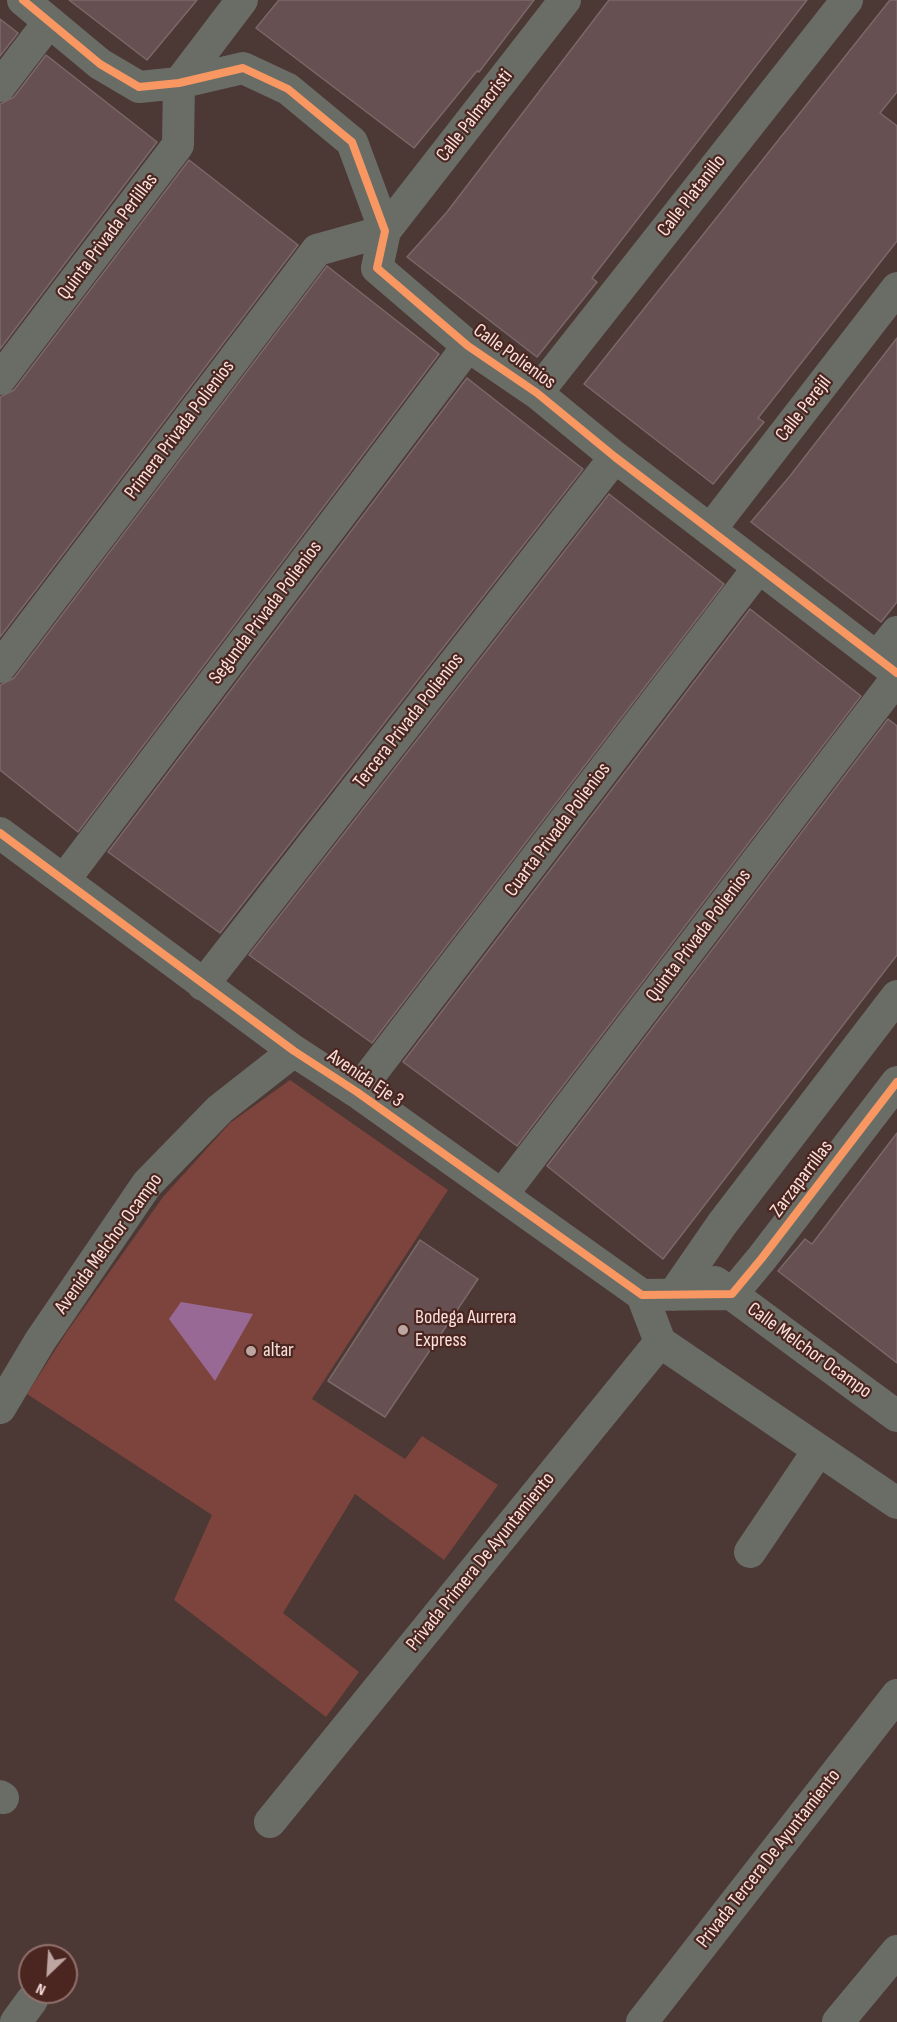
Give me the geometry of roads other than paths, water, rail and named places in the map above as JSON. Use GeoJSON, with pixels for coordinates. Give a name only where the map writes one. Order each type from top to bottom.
{"type":"FeatureCollection","features":[{"type":"Feature","properties":{"kind":"street"},"geometry":{"type":"LineString","coordinates":[[23,0],[100,64],[139,87],[179,83],[243,68],[288,90],[352,142],[385,231]]}},
{"type":"Feature","properties":{"kind":"street"},"geometry":{"type":"LineString","coordinates":[[179,83],[242,0]]}},
{"type":"Feature","properties":{"kind":"street","name":"Calle Palmacristi"},"geometry":{"type":"LineString","coordinates":[[385,231],[565,0]]}},
{"type":"Feature","properties":{"kind":"street","name":"Calle Platanillo"},"geometry":{"type":"LineString","coordinates":[[537,393],[847,0]]}},
{"type":"Feature","properties":{"kind":"street"},"geometry":{"type":"LineString","coordinates":[[0,86],[49,22]]}},
{"type":"Feature","properties":{"kind":"street","name":"Quinta Privada Perlillas"},"geometry":{"type":"LineString","coordinates":[[0,379],[178,145],[179,83]]}},
{"type":"Feature","properties":{"kind":"street","name":"Calle Polienios"},"geometry":{"type":"LineString","coordinates":[[385,231],[377,268],[468,346],[537,393],[615,457],[890,669]]}},
{"type":"Feature","properties":{"kind":"street","name":"Primera Privada Polienios"},"geometry":{"type":"LineString","coordinates":[[0,667],[317,250],[385,231]]}},
{"type":"Feature","properties":{"kind":"street","name":"Calle Perejil"},"geometry":{"type":"LineString","coordinates":[[710,530],[897,288]]}},
{"type":"Feature","properties":{"kind":"street","name":"Segunda Privada Polienios"},"geometry":{"type":"LineString","coordinates":[[64,880],[468,346]]}},
{"type":"Feature","properties":{"kind":"street","name":"Tercera Privada Polienios"},"geometry":{"type":"LineString","coordinates":[[203,985],[615,457]]}},
{"type":"Feature","properties":{"kind":"street","name":"Cuarta Privada Polienios"},"geometry":{"type":"LineString","coordinates":[[357,1092],[759,567]]}},
{"type":"Feature","properties":{"kind":"street","name":"Quinta Privada Polienios"},"geometry":{"type":"LineString","coordinates":[[502,1195],[890,669],[897,632]]}},
{"type":"Feature","properties":{"kind":"street","name":"Avenida Eje 3"},"geometry":{"type":"LineString","coordinates":[[0,833],[294,1051],[357,1092],[642,1295]]}},
{"type":"Feature","properties":{"kind":"street","name":"Zarzaparrillas"},"geometry":{"type":"LineString","coordinates":[[693,1265],[897,996]]}},
{"type":"Feature","properties":{"kind":"street","name":"Avenida Melchor Ocampo"},"geometry":{"type":"LineString","coordinates":[[0,1408],[40,1341],[147,1184],[220,1109],[294,1051]]}},
{"type":"Feature","properties":{"kind":"street","name":"Zarzaparrillas"},"geometry":{"type":"LineString","coordinates":[[732,1294],[897,1082]]}},
{"type":"Feature","properties":{"kind":"street"},"geometry":{"type":"LineString","coordinates":[[673,1295],[693,1265]]}},
{"type":"Feature","properties":{"kind":"street","name":"Calle Melchor Ocampo"},"geometry":{"type":"LineString","coordinates":[[693,1265],[897,1416]]}},
{"type":"Feature","properties":{"kind":"street"},"geometry":{"type":"LineString","coordinates":[[732,1294],[642,1295],[660,1342],[897,1503]]}},
{"type":"Feature","properties":{"kind":"street","name":"Privada Primera De Ayuntamiento"},"geometry":{"type":"LineString","coordinates":[[270,1822],[660,1342]]}},
{"type":"Feature","properties":{"kind":"street"},"geometry":{"type":"LineString","coordinates":[[750,1552],[819,1452]]}},
{"type":"Feature","properties":{"kind":"street","name":"Privada Tercera De Ayuntamiento"},"geometry":{"type":"LineString","coordinates":[[642,2022],[897,1695]]}},
{"type":"Feature","properties":{"kind":"street"},"geometry":{"type":"LineString","coordinates":[[838,2022],[897,1951]]}},
{"type":"Feature","properties":{"kind":"place","name":"Bodega Aurrera Express"},"geometry":{"type":"Point","coordinates":[403,1330]}},
{"type":"Feature","properties":{"kind":"place","name":"altar"},"geometry":{"type":"Point","coordinates":[251,1351]}}]}
